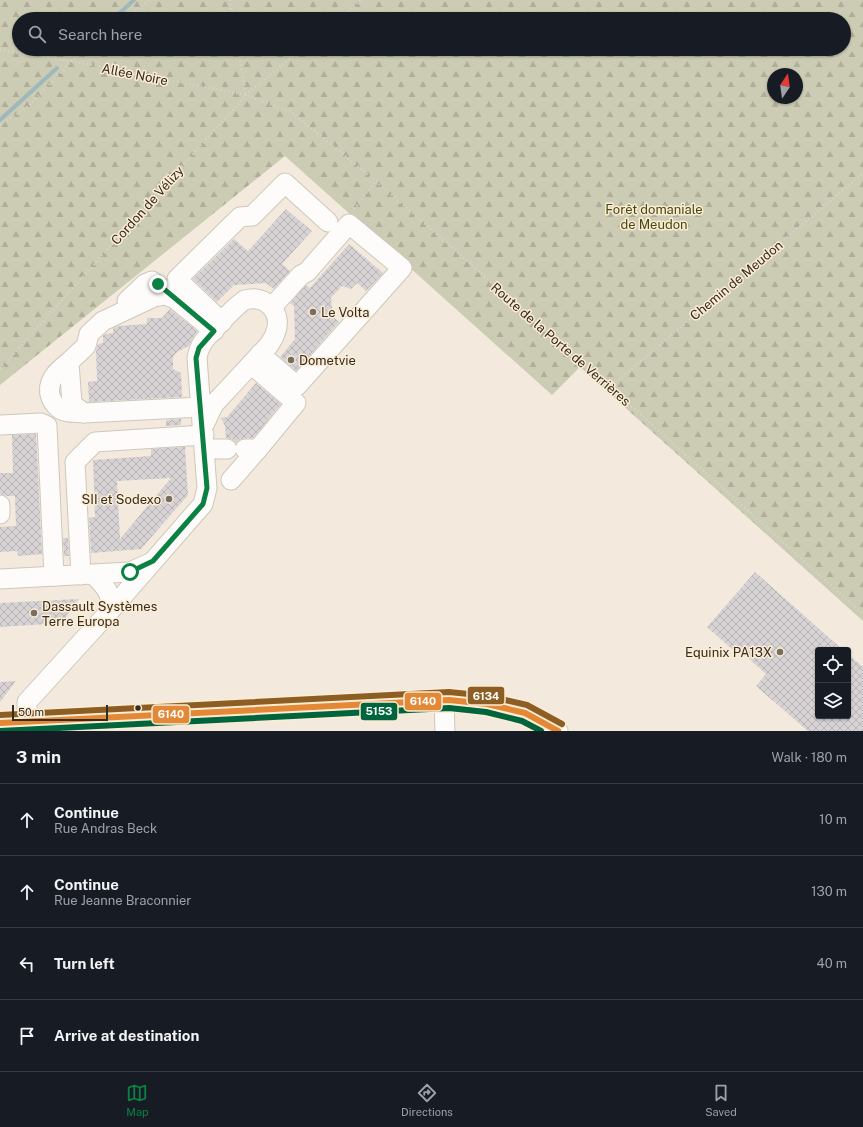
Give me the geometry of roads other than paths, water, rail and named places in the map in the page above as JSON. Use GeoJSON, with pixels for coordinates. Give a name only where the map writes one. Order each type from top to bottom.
{"type":"FeatureCollection","features":[{"type":"Feature","properties":{"kind":"street"},"geometry":{"type":"LineString","coordinates":[[301,181],[332,209],[340,226]]}},
{"type":"Feature","properties":{"kind":"street"},"geometry":{"type":"LineString","coordinates":[[177,279],[240,217],[252,216],[285,183],[340,226],[402,268],[390,270],[297,386],[255,359]]}},
{"type":"Feature","properties":{"kind":"street"},"geometry":{"type":"LineString","coordinates":[[218,326],[177,279],[177,270],[223,221]]}},
{"type":"Feature","properties":{"kind":"street"},"geometry":{"type":"LineString","coordinates":[[270,305],[301,275],[307,272],[340,226]]}},
{"type":"Feature","properties":{"kind":"street"},"geometry":{"type":"LineString","coordinates":[[356,245],[390,270]]}},
{"type":"Feature","properties":{"kind":"street"},"geometry":{"type":"LineString","coordinates":[[127,300],[145,284],[152,281],[176,299],[218,326]]}},
{"type":"Feature","properties":{"kind":"street"},"geometry":{"type":"LineString","coordinates":[[176,299],[166,295],[154,297],[103,321],[89,334],[86,346],[57,372],[50,382],[49,392],[53,403],[64,411],[84,413],[201,407]]}},
{"type":"Feature","properties":{"kind":"street"},"geometry":{"type":"LineString","coordinates":[[27,721],[27,702],[108,613],[203,504],[207,488],[204,437],[196,358],[199,348],[243,300],[256,298],[270,305],[277,314],[276,334],[214,404],[204,437]]}},
{"type":"Feature","properties":{"kind":"street"},"geometry":{"type":"LineString","coordinates":[[231,480],[243,449],[296,403],[255,359]]}},
{"type":"Feature","properties":{"kind":"street"},"geometry":{"type":"LineString","coordinates":[[124,420],[150,419],[166,409]]}},
{"type":"Feature","properties":{"kind":"street"},"geometry":{"type":"LineString","coordinates":[[0,425],[41,423],[47,426],[54,576]]}},
{"type":"Feature","properties":{"kind":"street"},"geometry":{"type":"LineString","coordinates":[[108,613],[111,602],[107,589],[88,575],[75,462],[95,442],[204,437],[243,449]]}},
{"type":"Feature","properties":{"kind":"street"},"geometry":{"type":"LineString","coordinates":[[0,505],[0,514]]}},
{"type":"Feature","properties":{"kind":"street"},"geometry":{"type":"LineString","coordinates":[[0,579],[130,572],[153,561]]}},
{"type":"Feature","properties":{"kind":"street"},"geometry":{"type":"LineString","coordinates":[[444,700],[445,731]]}},
{"type":"Feature","properties":{"kind":"street"},"geometry":{"type":"LineString","coordinates":[[0,723],[444,700],[486,704],[526,713],[558,731]]}},
{"type":"Feature","properties":{"kind":"waterway"},"geometry":{"type":"LineString","coordinates":[[121,12],[134,0]]}},
{"type":"Feature","properties":{"kind":"waterway"},"geometry":{"type":"LineString","coordinates":[[0,120],[57,68]]}},
{"type":"Feature","properties":{"kind":"place","name":"Le Volta"},"geometry":{"type":"Point","coordinates":[313,312]}},
{"type":"Feature","properties":{"kind":"place","name":"Dometvie"},"geometry":{"type":"Point","coordinates":[291,360]}},
{"type":"Feature","properties":{"kind":"place","name":"SII et Sodexo"},"geometry":{"type":"Point","coordinates":[169,499]}},
{"type":"Feature","properties":{"kind":"place","name":"Dassault Systèmes Terre Europa"},"geometry":{"type":"Point","coordinates":[34,613]}},
{"type":"Feature","properties":{"kind":"place","name":"Equinix PA13X"},"geometry":{"type":"Point","coordinates":[780,652]}},
{"type":"Feature","properties":{"kind":"park label","name":"Forêt domaniale de Meudon"},"geometry":{"type":"Point","coordinates":[654,216]}}]}
